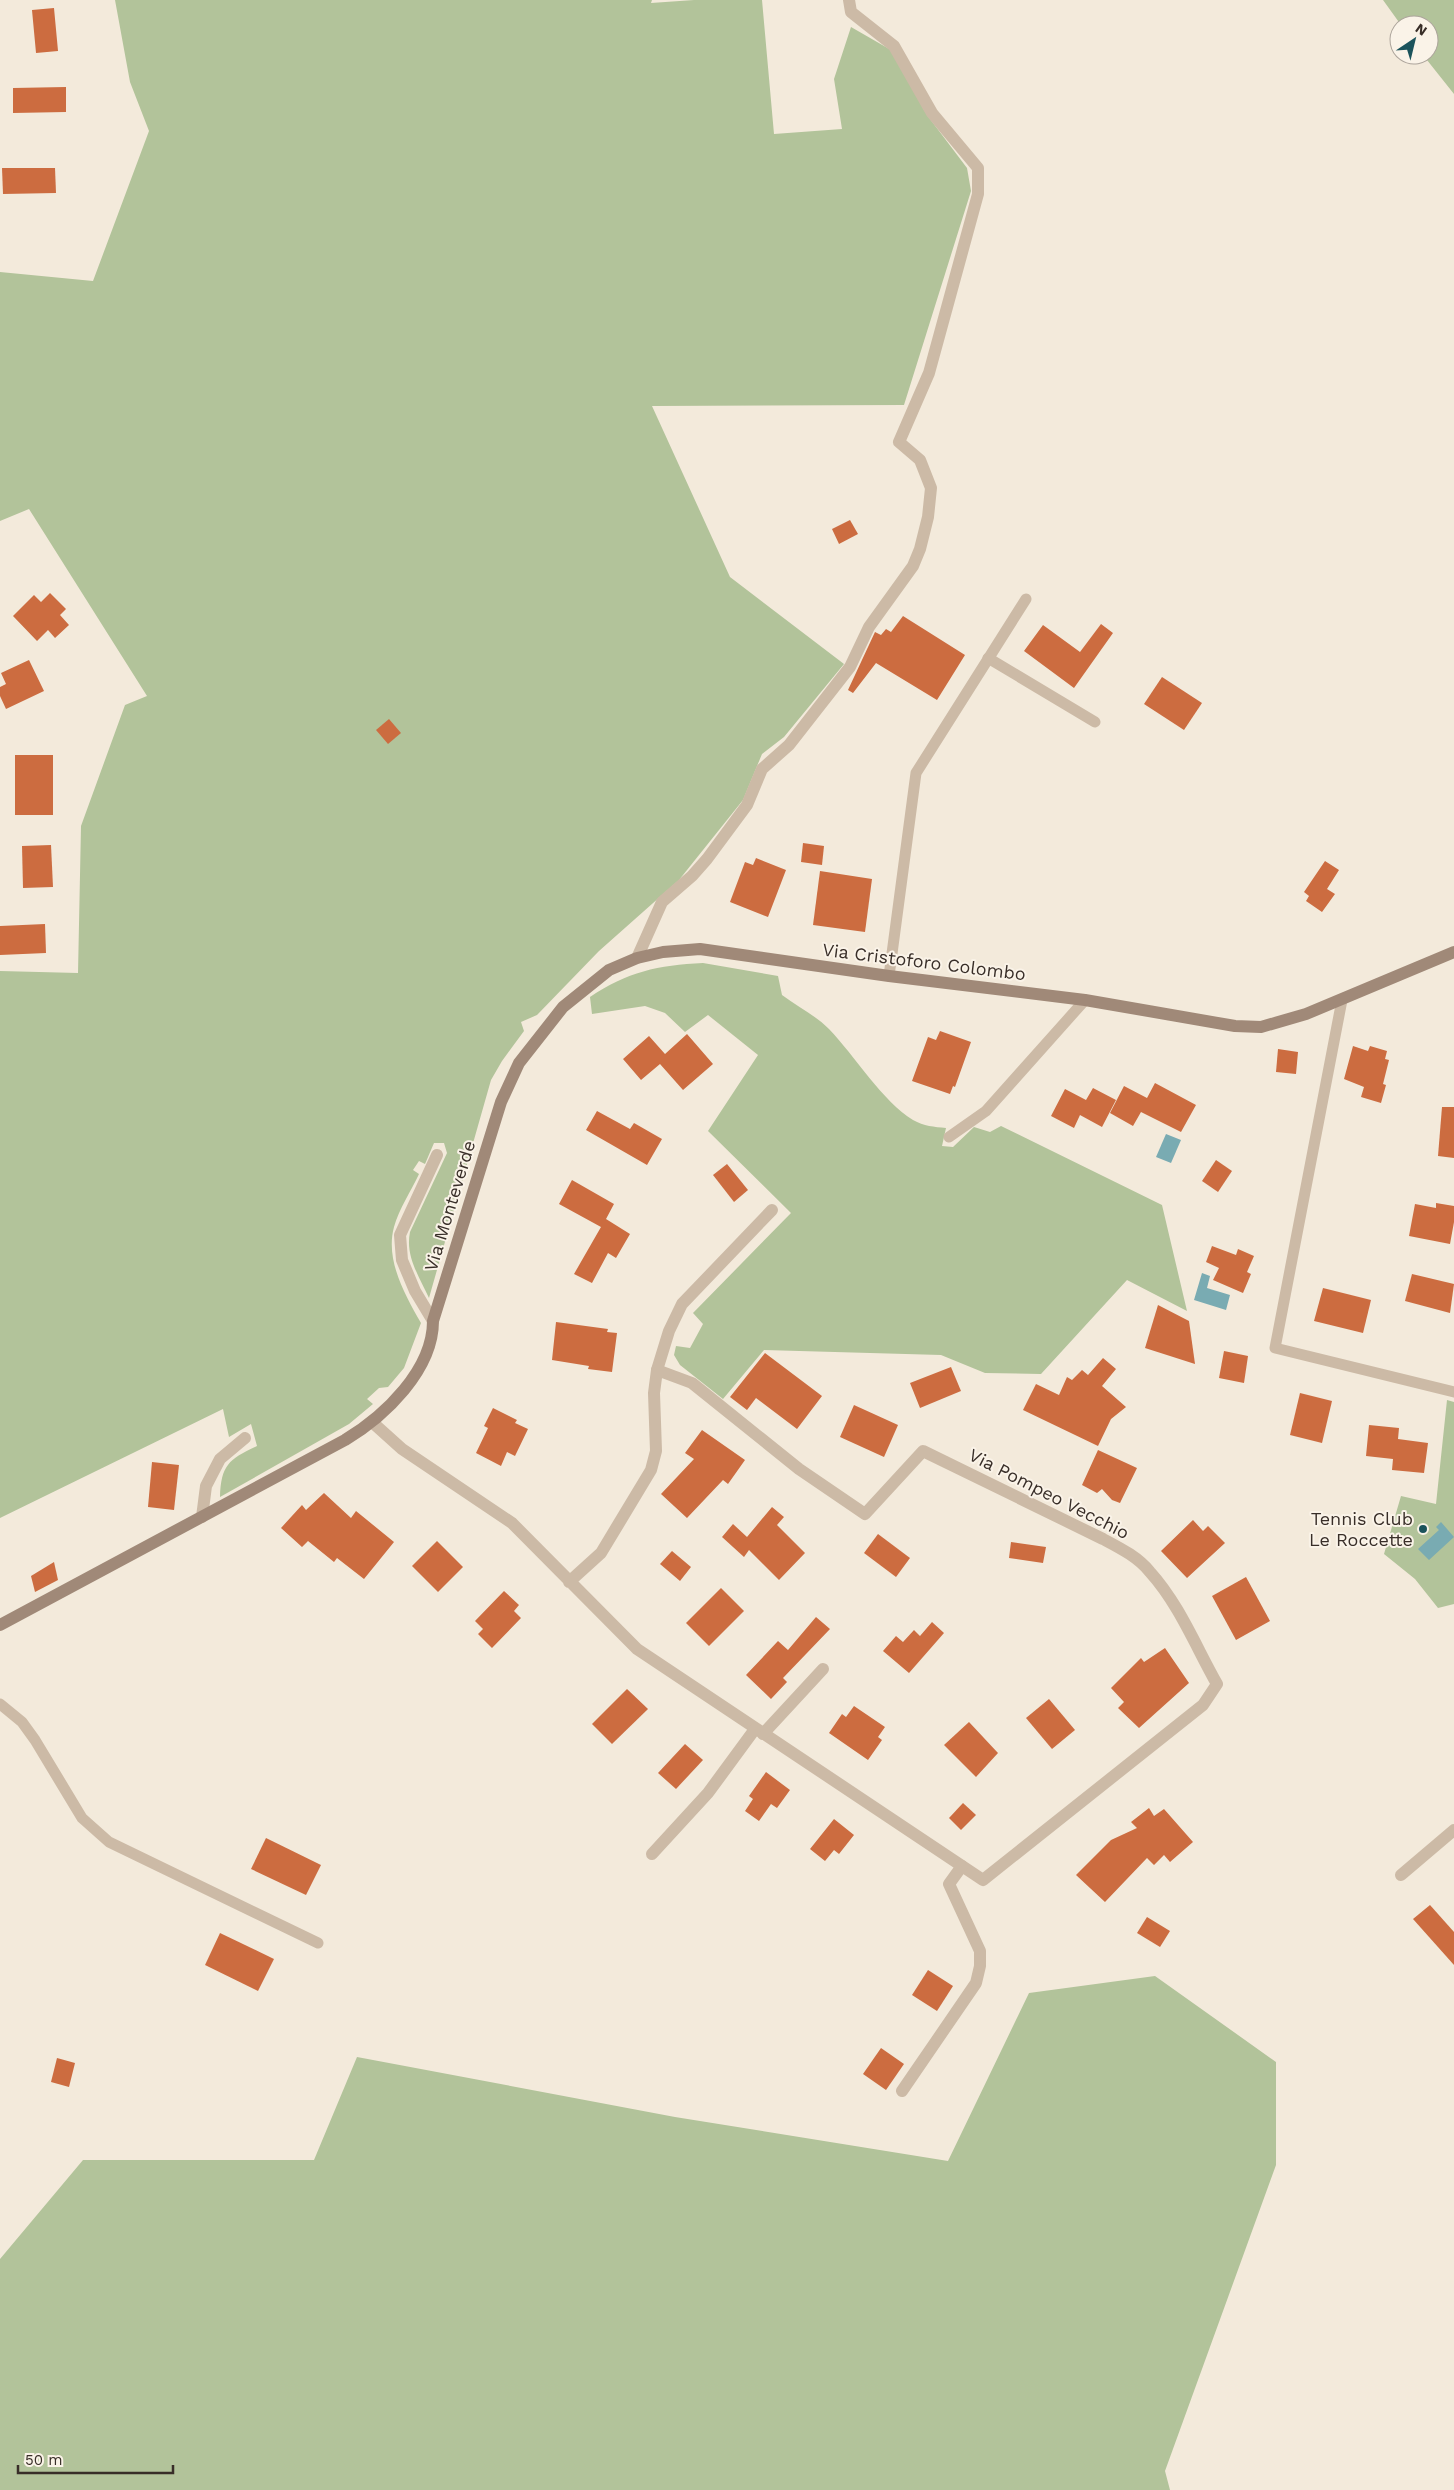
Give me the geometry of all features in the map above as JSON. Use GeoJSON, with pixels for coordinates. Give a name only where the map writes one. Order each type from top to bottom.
{"type":"FeatureCollection","features":[{"type":"Feature","properties":{"kind":"street"},"geometry":{"type":"LineString","coordinates":[[637,958],[662,902],[708,859],[747,806],[762,769],[789,746],[850,667],[869,627],[913,566],[920,549],[928,517],[931,488],[920,460],[899,442],[929,373],[978,194],[978,168],[932,113],[894,46],[851,12],[849,0]]}},
{"type":"Feature","properties":{"kind":"street","name":"Via Cristoforo Colombo"},"geometry":{"type":"LineString","coordinates":[[637,958],[663,952],[700,949],[889,976],[1085,1000],[1236,1026],[1260,1027],[1306,1014],[1454,952]]}},
{"type":"Feature","properties":{"kind":"street","name":"Via Monteverde"},"geometry":{"type":"LineString","coordinates":[[202,1517],[358,1433],[404,1391],[419,1368],[433,1331],[433,1320],[501,1102],[519,1063],[563,1006],[609,970],[637,958]]}},
{"type":"Feature","properties":{"kind":"street"},"geometry":{"type":"LineString","coordinates":[[433,1320],[415,1291],[402,1260],[400,1235],[437,1155]]}},
{"type":"Feature","properties":{"kind":"street"},"geometry":{"type":"LineString","coordinates":[[569,1582],[601,1553],[651,1470],[656,1451],[654,1393],[657,1370],[670,1330],[682,1304],[772,1210]]}},
{"type":"Feature","properties":{"kind":"street","name":"Via Pompeo Vecchio"},"geometry":{"type":"LineString","coordinates":[[372,1422],[402,1449],[512,1522],[539,1548],[569,1582],[638,1649],[983,1880],[1203,1706],[1217,1684],[1169,1596],[1149,1571],[1129,1554],[923,1451],[865,1514],[799,1469],[692,1383],[657,1370]]}},
{"type":"Feature","properties":{"kind":"street"},"geometry":{"type":"LineString","coordinates":[[0,1625],[202,1517],[206,1486],[220,1459],[245,1438]]}},
{"type":"Feature","properties":{"kind":"street"},"geometry":{"type":"LineString","coordinates":[[652,1854],[708,1793],[759,1731],[823,1669]]}},
{"type":"Feature","properties":{"kind":"street"},"geometry":{"type":"LineString","coordinates":[[1400,1875],[1454,1830]]}},
{"type":"Feature","properties":{"kind":"street"},"geometry":{"type":"LineString","coordinates":[[902,2091],[976,1983],[980,1966],[980,1951],[949,1884],[962,1866]]}},
{"type":"Feature","properties":{"kind":"lane"},"geometry":{"type":"LineString","coordinates":[[889,976],[916,773],[1026,598]]}},
{"type":"Feature","properties":{"kind":"lane"},"geometry":{"type":"LineString","coordinates":[[988,658],[1096,722]]}},
{"type":"Feature","properties":{"kind":"lane"},"geometry":{"type":"LineString","coordinates":[[949,1137],[986,1110],[1085,1000]]}},
{"type":"Feature","properties":{"kind":"lane"},"geometry":{"type":"LineString","coordinates":[[1342,1000],[1275,1348],[1454,1392]]}},
{"type":"Feature","properties":{"kind":"lane"},"geometry":{"type":"LineString","coordinates":[[0,1704],[22,1722],[35,1740],[82,1818],[109,1842],[318,1943]]}},
{"type":"Feature","properties":{"kind":"green space"},"geometry":{"type":"Polygon","coordinates":[[[115,0],[652,0],[651,3],[694,0],[762,0],[774,134],[842,129],[834,79],[851,27],[891,50],[927,115],[967,168],[971,191],[904,405],[652,406],[730,577],[844,664],[784,737],[762,754],[743,800],[679,880],[599,951],[537,1015],[521,1022],[524,1031],[491,1080],[429,1298],[411,1258],[409,1241],[410,1232],[447,1153],[444,1143],[434,1143],[425,1164],[419,1161],[413,1170],[419,1174],[399,1214],[392,1239],[392,1252],[398,1277],[421,1323],[404,1368],[388,1387],[379,1388],[367,1399],[373,1404],[349,1424],[220,1497],[222,1477],[228,1464],[233,1459],[257,1446],[251,1424],[229,1437],[223,1409],[0,1518],[0,971],[78,973],[81,826],[125,705],[147,696],[29,509],[0,521],[0,272],[93,281],[149,131],[130,82],[115,0]]]}},
{"type":"Feature","properties":{"kind":"green space"},"geometry":{"type":"Polygon","coordinates":[[[1383,0],[1454,0],[1454,94],[1431,65],[1439,65],[1439,15],[1394,15],[1383,0]]]}},
{"type":"Feature","properties":{"kind":"green space"},"geometry":{"type":"Polygon","coordinates":[[[703,963],[778,976],[782,995],[824,1024],[880,1090],[902,1112],[921,1124],[946,1128],[942,1146],[953,1147],[974,1127],[990,1132],[1001,1126],[1162,1205],[1187,1311],[1127,1280],[1041,1374],[985,1373],[941,1355],[764,1350],[723,1399],[680,1365],[674,1355],[676,1346],[690,1348],[703,1324],[693,1313],[791,1213],[708,1131],[758,1055],[708,1015],[685,1032],[665,1013],[645,1006],[592,1014],[590,997],[617,981],[644,971],[703,963]]]}},
{"type":"Feature","properties":{"kind":"green space","name":"Tennis Club Le Roccette"},"geometry":{"type":"Polygon","coordinates":[[[1447,1400],[1454,1402],[1454,1604],[1438,1608],[1415,1579],[1384,1554],[1401,1496],[1436,1504],[1447,1400]]]}},
{"type":"Feature","properties":{"kind":"green space"},"geometry":{"type":"Polygon","coordinates":[[[1155,1976],[1276,2062],[1276,2165],[1165,2471],[1170,2490],[0,2490],[0,2259],[83,2160],[314,2160],[357,2057],[675,2117],[948,2161],[1029,1993],[1155,1976]]]}},
{"type":"Feature","properties":{"kind":"water"},"geometry":{"type":"Polygon","coordinates":[[[1166,1134],[1181,1140],[1171,1163],[1156,1157],[1166,1134]]]}},
{"type":"Feature","properties":{"kind":"water"},"geometry":{"type":"Polygon","coordinates":[[[1202,1273],[1210,1276],[1207,1288],[1230,1295],[1226,1310],[1194,1300],[1202,1273]]]}},
{"type":"Feature","properties":{"kind":"water"},"geometry":{"type":"Polygon","coordinates":[[[1441,1522],[1454,1537],[1429,1560],[1418,1549],[1439,1530],[1436,1527],[1441,1522]]]}},
{"type":"Feature","properties":{"kind":"building"},"geometry":{"type":"Polygon","coordinates":[[[54,8],[58,51],[36,53],[32,10],[54,8]]]}},
{"type":"Feature","properties":{"kind":"building"},"geometry":{"type":"Polygon","coordinates":[[[66,87],[66,112],[13,113],[13,88],[66,87]]]}},
{"type":"Feature","properties":{"kind":"building"},"geometry":{"type":"Polygon","coordinates":[[[2,168],[55,168],[56,193],[3,194],[2,168]]]}},
{"type":"Feature","properties":{"kind":"building"},"geometry":{"type":"Polygon","coordinates":[[[850,520],[858,534],[839,544],[832,529],[850,520]]]}},
{"type":"Feature","properties":{"kind":"building"},"geometry":{"type":"Polygon","coordinates":[[[50,593],[66,609],[60,615],[69,625],[55,638],[48,630],[37,641],[13,616],[34,595],[41,602],[50,593]]]}},
{"type":"Feature","properties":{"kind":"building"},"geometry":{"type":"Polygon","coordinates":[[[903,616],[965,655],[937,700],[876,663],[853,693],[848,690],[875,632],[881,635],[886,629],[891,632],[903,616]]]}},
{"type":"Feature","properties":{"kind":"building"},"geometry":{"type":"Polygon","coordinates":[[[1101,624],[1113,633],[1074,688],[1024,651],[1043,625],[1080,652],[1101,624]]]}},
{"type":"Feature","properties":{"kind":"building"},"geometry":{"type":"Polygon","coordinates":[[[29,660],[44,691],[6,709],[0,696],[0,687],[6,684],[1,673],[29,660]]]}},
{"type":"Feature","properties":{"kind":"building"},"geometry":{"type":"Polygon","coordinates":[[[1162,677],[1202,703],[1184,730],[1144,704],[1162,677]]]}},
{"type":"Feature","properties":{"kind":"building"},"geometry":{"type":"Polygon","coordinates":[[[389,719],[401,733],[388,744],[376,730],[389,719]]]}},
{"type":"Feature","properties":{"kind":"building"},"geometry":{"type":"Polygon","coordinates":[[[15,755],[53,755],[53,815],[15,815],[15,755]]]}},
{"type":"Feature","properties":{"kind":"building"},"geometry":{"type":"Polygon","coordinates":[[[803,843],[824,846],[822,865],[801,862],[803,843]]]}},
{"type":"Feature","properties":{"kind":"building"},"geometry":{"type":"Polygon","coordinates":[[[51,845],[53,887],[23,888],[22,846],[51,845]]]}},
{"type":"Feature","properties":{"kind":"building"},"geometry":{"type":"Polygon","coordinates":[[[756,858],[786,870],[768,917],[730,902],[745,862],[753,865],[756,858]]]}},
{"type":"Feature","properties":{"kind":"building"},"geometry":{"type":"Polygon","coordinates":[[[1325,861],[1339,870],[1327,889],[1335,894],[1322,912],[1306,901],[1309,896],[1304,892],[1325,861]]]}},
{"type":"Feature","properties":{"kind":"building"},"geometry":{"type":"Polygon","coordinates":[[[820,871],[872,879],[865,932],[813,925],[820,871]]]}},
{"type":"Feature","properties":{"kind":"building"},"geometry":{"type":"Polygon","coordinates":[[[45,924],[46,953],[0,955],[0,926],[45,924]]]}},
{"type":"Feature","properties":{"kind":"building"},"geometry":{"type":"Polygon","coordinates":[[[940,1031],[971,1042],[955,1087],[953,1086],[950,1094],[912,1081],[928,1037],[936,1040],[940,1031]]]}},
{"type":"Feature","properties":{"kind":"building"},"geometry":{"type":"Polygon","coordinates":[[[687,1034],[713,1064],[683,1090],[660,1064],[641,1080],[623,1059],[649,1036],[665,1054],[687,1034]]]}},
{"type":"Feature","properties":{"kind":"building"},"geometry":{"type":"Polygon","coordinates":[[[1353,1046],[1368,1051],[1370,1046],[1387,1051],[1385,1059],[1389,1060],[1383,1084],[1386,1085],[1381,1103],[1361,1097],[1364,1087],[1344,1079],[1353,1046]]]}},
{"type":"Feature","properties":{"kind":"building"},"geometry":{"type":"Polygon","coordinates":[[[1278,1049],[1298,1052],[1296,1074],[1276,1072],[1278,1049]]]}},
{"type":"Feature","properties":{"kind":"building"},"geometry":{"type":"Polygon","coordinates":[[[1155,1083],[1196,1105],[1181,1132],[1141,1112],[1133,1126],[1110,1113],[1124,1086],[1147,1098],[1155,1083]]]}},
{"type":"Feature","properties":{"kind":"building"},"geometry":{"type":"Polygon","coordinates":[[[1093,1088],[1116,1100],[1102,1127],[1080,1115],[1074,1128],[1051,1116],[1065,1089],[1086,1100],[1093,1088]]]}},
{"type":"Feature","properties":{"kind":"building"},"geometry":{"type":"Polygon","coordinates":[[[1442,1107],[1454,1107],[1454,1158],[1438,1156],[1442,1107]]]}},
{"type":"Feature","properties":{"kind":"building"},"geometry":{"type":"Polygon","coordinates":[[[597,1111],[630,1129],[634,1123],[662,1139],[647,1165],[586,1130],[597,1111]]]}},
{"type":"Feature","properties":{"kind":"building"},"geometry":{"type":"Polygon","coordinates":[[[1216,1160],[1232,1171],[1218,1192],[1202,1181],[1216,1160]]]}},
{"type":"Feature","properties":{"kind":"building"},"geometry":{"type":"Polygon","coordinates":[[[727,1164],[748,1190],[734,1202],[713,1175],[727,1164]]]}},
{"type":"Feature","properties":{"kind":"building"},"geometry":{"type":"Polygon","coordinates":[[[572,1180],[614,1204],[606,1219],[630,1234],[616,1258],[608,1253],[592,1283],[574,1274],[601,1227],[559,1204],[572,1180]]]}},
{"type":"Feature","properties":{"kind":"building"},"geometry":{"type":"Polygon","coordinates":[[[1436,1203],[1454,1206],[1454,1222],[1450,1244],[1409,1236],[1415,1204],[1436,1208],[1436,1203]]]}},
{"type":"Feature","properties":{"kind":"building"},"geometry":{"type":"Polygon","coordinates":[[[1212,1246],[1236,1255],[1238,1249],[1254,1256],[1247,1272],[1251,1274],[1243,1293],[1213,1280],[1219,1268],[1206,1262],[1212,1246]]]}},
{"type":"Feature","properties":{"kind":"building"},"geometry":{"type":"Polygon","coordinates":[[[1412,1274],[1454,1284],[1450,1313],[1405,1301],[1412,1274]]]}},
{"type":"Feature","properties":{"kind":"building"},"geometry":{"type":"Polygon","coordinates":[[[1323,1288],[1371,1300],[1363,1333],[1314,1321],[1323,1288]]]}},
{"type":"Feature","properties":{"kind":"building"},"geometry":{"type":"Polygon","coordinates":[[[1158,1305],[1189,1321],[1195,1364],[1145,1348],[1158,1305]]]}},
{"type":"Feature","properties":{"kind":"building"},"geometry":{"type":"Polygon","coordinates":[[[556,1322],[608,1329],[607,1332],[617,1333],[612,1372],[588,1369],[589,1366],[552,1360],[556,1322]]]}},
{"type":"Feature","properties":{"kind":"building"},"geometry":{"type":"Polygon","coordinates":[[[1224,1351],[1248,1356],[1244,1383],[1219,1378],[1224,1351]]]}},
{"type":"Feature","properties":{"kind":"building"},"geometry":{"type":"Polygon","coordinates":[[[765,1353],[822,1396],[797,1429],[756,1398],[747,1410],[730,1397],[765,1353]]]}},
{"type":"Feature","properties":{"kind":"building"},"geometry":{"type":"Polygon","coordinates":[[[1103,1358],[1116,1369],[1102,1386],[1126,1407],[1111,1419],[1098,1446],[1023,1410],[1036,1384],[1059,1395],[1067,1377],[1072,1380],[1082,1370],[1088,1375],[1103,1358]]]}},
{"type":"Feature","properties":{"kind":"building"},"geometry":{"type":"Polygon","coordinates":[[[951,1367],[961,1391],[920,1408],[910,1383],[951,1367]]]}},
{"type":"Feature","properties":{"kind":"building"},"geometry":{"type":"Polygon","coordinates":[[[1300,1393],[1332,1401],[1322,1443],[1290,1435],[1300,1393]]]}},
{"type":"Feature","properties":{"kind":"building"},"geometry":{"type":"Polygon","coordinates":[[[854,1405],[898,1425],[884,1457],[840,1437],[854,1405]]]}},
{"type":"Feature","properties":{"kind":"building"},"geometry":{"type":"Polygon","coordinates":[[[493,1408],[517,1420],[515,1423],[528,1429],[515,1456],[507,1452],[501,1466],[476,1453],[488,1428],[484,1426],[493,1408]]]}},
{"type":"Feature","properties":{"kind":"building"},"geometry":{"type":"Polygon","coordinates":[[[1369,1425],[1399,1428],[1398,1439],[1428,1443],[1424,1473],[1392,1470],[1393,1459],[1366,1456],[1369,1425]]]}},
{"type":"Feature","properties":{"kind":"building"},"geometry":{"type":"Polygon","coordinates":[[[702,1430],[745,1460],[728,1484],[723,1480],[687,1518],[661,1494],[694,1459],[685,1453],[702,1430]]]}},
{"type":"Feature","properties":{"kind":"building"},"geometry":{"type":"Polygon","coordinates":[[[1098,1450],[1137,1468],[1120,1503],[1112,1500],[1102,1489],[1097,1493],[1082,1485],[1098,1450]]]}},
{"type":"Feature","properties":{"kind":"building"},"geometry":{"type":"Polygon","coordinates":[[[152,1462],[179,1465],[174,1510],[148,1507],[152,1462]]]}},
{"type":"Feature","properties":{"kind":"building"},"geometry":{"type":"Polygon","coordinates":[[[324,1493],[351,1518],[356,1511],[394,1542],[364,1579],[337,1558],[334,1562],[308,1541],[302,1547],[281,1528],[302,1505],[306,1510],[324,1493]]]}},
{"type":"Feature","properties":{"kind":"building"},"geometry":{"type":"Polygon","coordinates":[[[772,1507],[784,1517],[777,1525],[805,1553],[779,1580],[749,1550],[744,1557],[722,1537],[733,1524],[747,1537],[772,1507]]]}},
{"type":"Feature","properties":{"kind":"building"},"geometry":{"type":"Polygon","coordinates":[[[1193,1520],[1203,1531],[1208,1526],[1225,1543],[1187,1578],[1161,1551],[1193,1520]]]}},
{"type":"Feature","properties":{"kind":"building"},"geometry":{"type":"Polygon","coordinates":[[[878,1534],[910,1558],[896,1577],[864,1553],[878,1534]]]}},
{"type":"Feature","properties":{"kind":"building"},"geometry":{"type":"Polygon","coordinates":[[[437,1541],[463,1567],[438,1592],[412,1566],[437,1541]]]}},
{"type":"Feature","properties":{"kind":"building"},"geometry":{"type":"Polygon","coordinates":[[[1011,1542],[1046,1547],[1043,1563],[1009,1558],[1011,1542]]]}},
{"type":"Feature","properties":{"kind":"building"},"geometry":{"type":"Polygon","coordinates":[[[672,1551],[691,1567],[680,1581],[660,1564],[672,1551]]]}},
{"type":"Feature","properties":{"kind":"building"},"geometry":{"type":"Polygon","coordinates":[[[54,1562],[58,1580],[35,1592],[31,1576],[54,1562]]]}},
{"type":"Feature","properties":{"kind":"building"},"geometry":{"type":"Polygon","coordinates":[[[1246,1577],[1270,1621],[1236,1640],[1212,1596],[1246,1577]]]}},
{"type":"Feature","properties":{"kind":"building"},"geometry":{"type":"Polygon","coordinates":[[[721,1588],[744,1611],[709,1646],[686,1623],[721,1588]]]}},
{"type":"Feature","properties":{"kind":"building"},"geometry":{"type":"Polygon","coordinates":[[[504,1591],[519,1605],[514,1611],[521,1618],[492,1648],[478,1634],[483,1629],[475,1621],[504,1591]]]}},
{"type":"Feature","properties":{"kind":"building"},"geometry":{"type":"Polygon","coordinates":[[[816,1617],[830,1629],[783,1678],[787,1682],[771,1699],[746,1675],[778,1641],[788,1650],[816,1617]]]}},
{"type":"Feature","properties":{"kind":"building"},"geometry":{"type":"Polygon","coordinates":[[[932,1622],[944,1633],[909,1673],[883,1651],[896,1636],[903,1642],[914,1630],[920,1636],[932,1622]]]}},
{"type":"Feature","properties":{"kind":"building"},"geometry":{"type":"Polygon","coordinates":[[[1165,1648],[1189,1683],[1139,1728],[1118,1708],[1124,1702],[1111,1688],[1141,1658],[1144,1662],[1165,1648]]]}},
{"type":"Feature","properties":{"kind":"building"},"geometry":{"type":"Polygon","coordinates":[[[627,1689],[648,1709],[612,1744],[592,1724],[627,1689]]]}},
{"type":"Feature","properties":{"kind":"building"},"geometry":{"type":"Polygon","coordinates":[[[1049,1699],[1075,1730],[1052,1749],[1026,1718],[1049,1699]]]}},
{"type":"Feature","properties":{"kind":"building"},"geometry":{"type":"Polygon","coordinates":[[[854,1706],[885,1727],[878,1737],[882,1740],[868,1760],[829,1733],[842,1714],[846,1717],[854,1706]]]}},
{"type":"Feature","properties":{"kind":"building"},"geometry":{"type":"Polygon","coordinates":[[[969,1722],[998,1753],[976,1777],[944,1745],[969,1722]]]}},
{"type":"Feature","properties":{"kind":"building"},"geometry":{"type":"Polygon","coordinates":[[[685,1744],[703,1760],[676,1789],[658,1773],[685,1744]]]}},
{"type":"Feature","properties":{"kind":"building"},"geometry":{"type":"Polygon","coordinates":[[[766,1772],[790,1790],[777,1808],[771,1804],[759,1821],[745,1811],[753,1799],[749,1796],[766,1772]]]}},
{"type":"Feature","properties":{"kind":"building"},"geometry":{"type":"Polygon","coordinates":[[[963,1803],[976,1815],[961,1830],[949,1818],[963,1803]]]}},
{"type":"Feature","properties":{"kind":"building"},"geometry":{"type":"Polygon","coordinates":[[[1149,1808],[1154,1816],[1164,1809],[1193,1842],[1170,1862],[1164,1855],[1154,1865],[1147,1858],[1105,1902],[1076,1875],[1111,1840],[1137,1828],[1131,1822],[1149,1808]]]}},
{"type":"Feature","properties":{"kind":"building"},"geometry":{"type":"Polygon","coordinates":[[[834,1819],[854,1835],[839,1854],[834,1850],[825,1861],[810,1849],[834,1819]]]}},
{"type":"Feature","properties":{"kind":"building"},"geometry":{"type":"Polygon","coordinates":[[[266,1838],[321,1865],[306,1895],[251,1869],[266,1838]]]}},
{"type":"Feature","properties":{"kind":"building"},"geometry":{"type":"Polygon","coordinates":[[[1430,1905],[1454,1932],[1454,1965],[1413,1919],[1430,1905]]]}},
{"type":"Feature","properties":{"kind":"building"},"geometry":{"type":"Polygon","coordinates":[[[1147,1917],[1170,1931],[1160,1947],[1137,1933],[1147,1917]]]}},
{"type":"Feature","properties":{"kind":"building"},"geometry":{"type":"Polygon","coordinates":[[[220,1933],[274,1959],[258,1991],[205,1965],[220,1933]]]}},
{"type":"Feature","properties":{"kind":"building"},"geometry":{"type":"Polygon","coordinates":[[[928,1970],[953,1986],[937,2011],[912,1995],[928,1970]]]}},
{"type":"Feature","properties":{"kind":"building"},"geometry":{"type":"Polygon","coordinates":[[[881,2048],[904,2064],[886,2090],[863,2074],[881,2048]]]}},
{"type":"Feature","properties":{"kind":"building"},"geometry":{"type":"Polygon","coordinates":[[[57,2058],[75,2063],[69,2087],[51,2082],[57,2058]]]}},
{"type":"Feature","properties":{"kind":"place","name":"Tennis Club Le Roccette"},"geometry":{"type":"Point","coordinates":[1423,1529]}}]}
